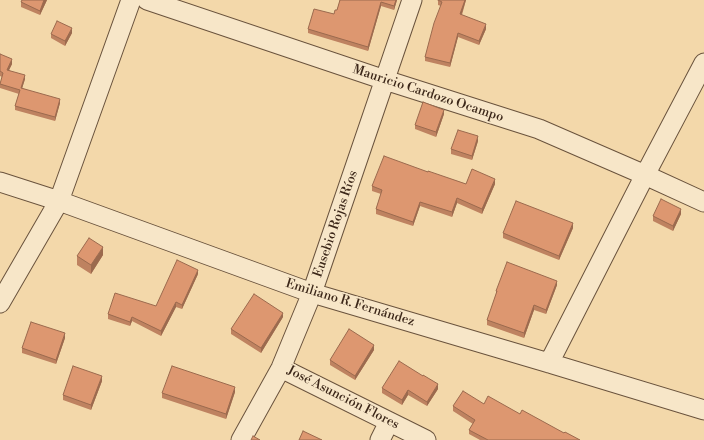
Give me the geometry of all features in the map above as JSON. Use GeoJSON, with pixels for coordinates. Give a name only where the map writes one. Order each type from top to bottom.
{"type":"FeatureCollection","features":[{"type":"Feature","properties":{"kind":"street"},"geometry":{"type":"LineString","coordinates":[[0,303],[58,201],[131,0]]}},
{"type":"Feature","properties":{"kind":"street","name":"Mauricio Cardozo Ocampo"},"geometry":{"type":"LineString","coordinates":[[146,0],[385,80],[539,129],[704,202]]}},
{"type":"Feature","properties":{"kind":"street","name":"Eusebio Rojas Ríos"},"geometry":{"type":"LineString","coordinates":[[241,440],[281,368],[312,293],[412,0]]}},
{"type":"Feature","properties":{"kind":"street"},"geometry":{"type":"LineString","coordinates":[[548,362],[704,64]]}},
{"type":"Feature","properties":{"kind":"street","name":"Emiliano R. Fernández"},"geometry":{"type":"LineString","coordinates":[[0,182],[58,201],[312,293],[548,362],[704,410]]}},
{"type":"Feature","properties":{"kind":"street","name":"José Asunción Flores"},"geometry":{"type":"LineString","coordinates":[[281,368],[426,440]]}},
{"type":"Feature","properties":{"kind":"street"},"geometry":{"type":"LineString","coordinates":[[380,440],[389,422]]}},
{"type":"Feature","properties":{"kind":"building"},"geometry":{"type":"Polygon","coordinates":[[[22,0],[44,0],[40,11],[21,2],[22,0]]]}},
{"type":"Feature","properties":{"kind":"building"},"geometry":{"type":"Polygon","coordinates":[[[340,0],[396,0],[394,6],[381,2],[368,47],[308,29],[314,9],[334,14],[340,0]]]}},
{"type":"Feature","properties":{"kind":"building"},"geometry":{"type":"Polygon","coordinates":[[[438,0],[465,0],[460,14],[486,24],[479,41],[458,33],[450,63],[425,57],[434,23],[442,2],[438,0]]]}},
{"type":"Feature","properties":{"kind":"building"},"geometry":{"type":"Polygon","coordinates":[[[57,21],[72,28],[65,41],[51,34],[57,21]]]}},
{"type":"Feature","properties":{"kind":"building"},"geometry":{"type":"Polygon","coordinates":[[[0,54],[12,59],[7,70],[25,75],[21,88],[60,99],[55,117],[15,106],[20,90],[0,84],[3,73],[0,71],[0,54]]]}},
{"type":"Feature","properties":{"kind":"building"},"geometry":{"type":"Polygon","coordinates":[[[423,102],[444,110],[436,132],[415,125],[423,102]]]}},
{"type":"Feature","properties":{"kind":"building"},"geometry":{"type":"Polygon","coordinates":[[[458,130],[478,136],[472,156],[451,149],[458,130]]]}},
{"type":"Feature","properties":{"kind":"building"},"geometry":{"type":"Polygon","coordinates":[[[384,156],[466,184],[472,169],[495,179],[482,209],[457,198],[452,212],[420,202],[413,222],[376,209],[382,190],[372,186],[384,156]]]}},
{"type":"Feature","properties":{"kind":"building"},"geometry":{"type":"Polygon","coordinates":[[[661,199],[681,209],[673,226],[653,216],[661,199]]]}},
{"type":"Feature","properties":{"kind":"building"},"geometry":{"type":"Polygon","coordinates":[[[516,201],[573,223],[559,256],[503,233],[516,201]]]}},
{"type":"Feature","properties":{"kind":"building"},"geometry":{"type":"Polygon","coordinates":[[[89,238],[103,247],[91,265],[77,256],[89,238]]]}},
{"type":"Feature","properties":{"kind":"building"},"geometry":{"type":"Polygon","coordinates":[[[177,260],[198,270],[182,305],[176,302],[161,331],[132,317],[130,322],[108,314],[115,293],[156,306],[177,260]]]}},
{"type":"Feature","properties":{"kind":"building"},"geometry":{"type":"Polygon","coordinates":[[[507,262],[557,281],[546,310],[534,305],[524,333],[487,320],[507,262]]]}},
{"type":"Feature","properties":{"kind":"building"},"geometry":{"type":"Polygon","coordinates":[[[254,294],[283,313],[261,348],[231,329],[254,294]]]}},
{"type":"Feature","properties":{"kind":"building"},"geometry":{"type":"Polygon","coordinates":[[[31,322],[65,333],[56,360],[22,348],[31,322]]]}},
{"type":"Feature","properties":{"kind":"building"},"geometry":{"type":"Polygon","coordinates":[[[349,329],[374,345],[355,376],[330,360],[349,329]]]}},
{"type":"Feature","properties":{"kind":"building"},"geometry":{"type":"Polygon","coordinates":[[[399,361],[438,384],[427,402],[408,390],[402,400],[382,388],[399,361]]]}},
{"type":"Feature","properties":{"kind":"building"},"geometry":{"type":"Polygon","coordinates":[[[73,366],[102,376],[91,405],[63,395],[73,366]]]}},
{"type":"Feature","properties":{"kind":"building"},"geometry":{"type":"Polygon","coordinates":[[[172,366],[235,387],[226,414],[162,393],[172,366]]]}},
{"type":"Feature","properties":{"kind":"building"},"geometry":{"type":"Polygon","coordinates":[[[463,391],[484,404],[488,396],[520,414],[522,410],[580,440],[488,440],[469,430],[475,420],[453,406],[463,391]]]}},
{"type":"Feature","properties":{"kind":"building"},"geometry":{"type":"Polygon","coordinates":[[[303,431],[322,440],[299,440],[303,431]]]}},
{"type":"Feature","properties":{"kind":"building"},"geometry":{"type":"Polygon","coordinates":[[[253,436],[260,440],[251,440],[253,436]]]}}]}
